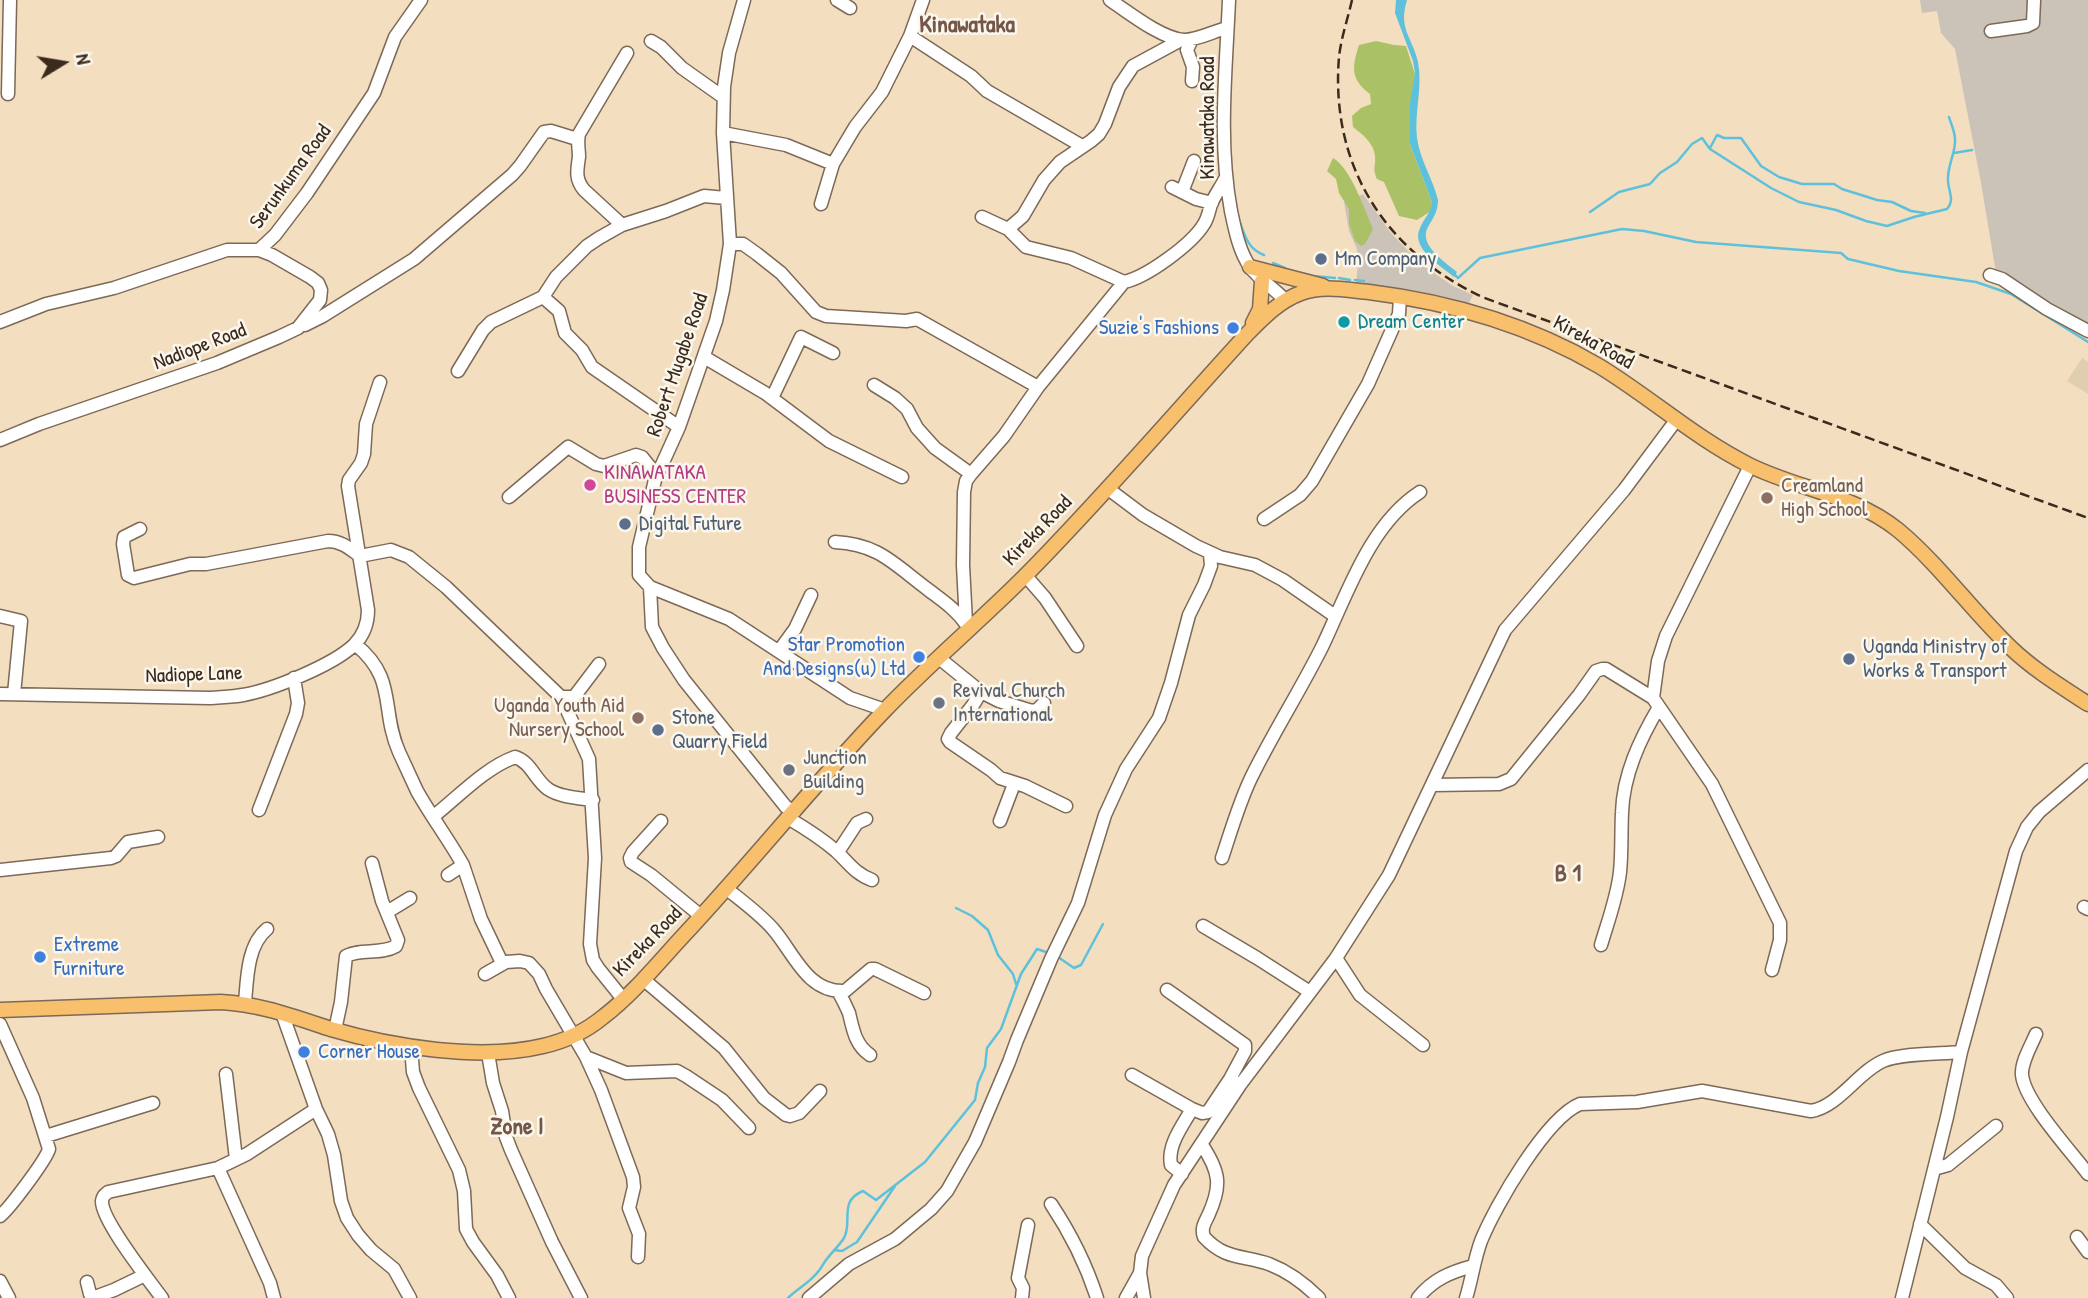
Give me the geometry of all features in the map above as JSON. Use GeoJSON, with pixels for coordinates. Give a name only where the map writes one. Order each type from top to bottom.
{"type":"FeatureCollection","features":[{"type":"Feature","properties":{"kind":"main road"},"geometry":{"type":"LineString","coordinates":[[1250,267],[1313,285],[1337,288]]}},
{"type":"Feature","properties":{"kind":"main road"},"geometry":{"type":"LineString","coordinates":[[1247,334],[1260,309],[1262,281]]}},
{"type":"Feature","properties":{"kind":"main road","name":"Kireka Road"},"geometry":{"type":"LineString","coordinates":[[0,1010],[245,1003],[335,1030],[411,1046],[488,1052],[521,1051],[573,1036],[603,1017],[643,979],[727,889],[885,710],[967,627],[1026,575],[1247,334],[1273,309],[1303,292],[1337,288],[1401,297],[1474,313],[1517,326],[1599,366],[1707,441],[1750,466],[1854,503],[1898,530],[1933,563],[2012,649],[2040,672],[2088,704]]}},
{"type":"Feature","properties":{"kind":"street"},"geometry":{"type":"LineString","coordinates":[[8,94],[9,0]]}},
{"type":"Feature","properties":{"kind":"street","name":"Serunkuma Road"},"geometry":{"type":"LineString","coordinates":[[0,322],[46,304],[114,288],[227,250],[259,250],[275,235],[307,193],[374,93],[395,37],[421,0]]}},
{"type":"Feature","properties":{"kind":"street","name":"Robert Mugabe Road"},"geometry":{"type":"LineString","coordinates":[[744,0],[729,54],[723,97],[730,244],[716,321],[680,427],[657,476],[639,547],[639,575],[650,587],[652,627],[684,680],[792,814],[838,852],[854,870],[872,880]]}},
{"type":"Feature","properties":{"kind":"street"},"geometry":{"type":"LineString","coordinates":[[837,0],[850,8]]}},
{"type":"Feature","properties":{"kind":"street"},"geometry":{"type":"LineString","coordinates":[[821,204],[833,164],[855,127],[882,92],[910,36],[923,0]]}},
{"type":"Feature","properties":{"kind":"street"},"geometry":{"type":"LineString","coordinates":[[1110,0],[1157,30],[1186,40]]}},
{"type":"Feature","properties":{"kind":"street"},"geometry":{"type":"LineString","coordinates":[[1991,31],[2033,23],[2035,0]]}},
{"type":"Feature","properties":{"kind":"street","name":"Kinawataka Road"},"geometry":{"type":"LineString","coordinates":[[1226,1],[1223,118],[1226,180],[1236,232],[1242,253],[1250,267],[1262,281],[1286,300]]}},
{"type":"Feature","properties":{"kind":"street"},"geometry":{"type":"LineString","coordinates":[[1008,229],[1023,216],[1044,180],[1060,162],[1091,141],[1105,124],[1119,87],[1133,65],[1186,40],[1227,28]]}},
{"type":"Feature","properties":{"kind":"street"},"geometry":{"type":"LineString","coordinates":[[910,36],[971,76],[987,91],[1082,146]]}},
{"type":"Feature","properties":{"kind":"street"},"geometry":{"type":"LineString","coordinates":[[1186,40],[1193,67],[1192,81]]}},
{"type":"Feature","properties":{"kind":"street"},"geometry":{"type":"LineString","coordinates":[[651,41],[682,68],[723,97]]}},
{"type":"Feature","properties":{"kind":"street"},"geometry":{"type":"LineString","coordinates":[[622,225],[579,184],[576,172],[579,154],[577,139],[627,53]]}},
{"type":"Feature","properties":{"kind":"street"},"geometry":{"type":"LineString","coordinates":[[298,328],[323,316],[414,258],[512,175],[544,132],[551,131],[577,139]]}},
{"type":"Feature","properties":{"kind":"street"},"geometry":{"type":"LineString","coordinates":[[723,133],[786,145],[833,164]]}},
{"type":"Feature","properties":{"kind":"street"},"geometry":{"type":"LineString","coordinates":[[1194,161],[1177,189],[1212,203]]}},
{"type":"Feature","properties":{"kind":"street"},"geometry":{"type":"LineString","coordinates":[[967,627],[963,565],[966,481],[1124,282],[1140,276],[1191,241],[1207,221],[1212,203],[1226,180]]}},
{"type":"Feature","properties":{"kind":"street"},"geometry":{"type":"LineString","coordinates":[[458,371],[483,330],[491,322],[543,297],[556,277],[587,246],[622,225],[704,196],[726,198]]}},
{"type":"Feature","properties":{"kind":"street"},"geometry":{"type":"LineString","coordinates":[[982,217],[1008,229],[1026,247],[1071,258],[1124,282]]}},
{"type":"Feature","properties":{"kind":"street"},"geometry":{"type":"LineString","coordinates":[[730,244],[743,244],[757,254],[781,274],[816,312],[841,318],[906,321],[918,319],[1038,387]]}},
{"type":"Feature","properties":{"kind":"street","name":"Nadiope Road"},"geometry":{"type":"LineString","coordinates":[[0,440],[217,363],[298,328],[320,300],[321,290],[318,283],[259,250]]}},
{"type":"Feature","properties":{"kind":"street"},"geometry":{"type":"LineString","coordinates":[[1990,275],[2002,279],[2088,331]]}},
{"type":"Feature","properties":{"kind":"street"},"geometry":{"type":"LineString","coordinates":[[543,297],[559,311],[565,333],[582,350],[592,367],[680,427]]}},
{"type":"Feature","properties":{"kind":"street"},"geometry":{"type":"LineString","coordinates":[[1264,519],[1300,495],[1312,481],[1368,384],[1399,314],[1401,297]]}},
{"type":"Feature","properties":{"kind":"street"},"geometry":{"type":"LineString","coordinates":[[772,398],[801,338],[833,353]]}},
{"type":"Feature","properties":{"kind":"street"},"geometry":{"type":"LineString","coordinates":[[704,358],[772,398],[830,441],[902,477]]}},
{"type":"Feature","properties":{"kind":"street"},"geometry":{"type":"LineString","coordinates":[[380,382],[366,424],[364,454],[348,486],[368,618],[355,645],[367,654],[378,669],[397,747],[418,791],[463,865],[481,919],[502,963]]}},
{"type":"Feature","properties":{"kind":"street"},"geometry":{"type":"LineString","coordinates":[[874,385],[907,409],[917,428],[935,447],[971,474]]}},
{"type":"Feature","properties":{"kind":"street"},"geometry":{"type":"LineString","coordinates":[[1132,1075],[1192,1109],[1208,1112],[1310,992],[1336,958],[1389,875],[1505,629],[1625,490],[1677,419]]}},
{"type":"Feature","properties":{"kind":"street"},"geometry":{"type":"LineString","coordinates":[[509,497],[568,447],[604,466],[636,455],[642,457],[657,476]]}},
{"type":"Feature","properties":{"kind":"street"},"geometry":{"type":"LineString","coordinates":[[1601,946],[1618,887],[1622,810],[1627,780],[1656,702],[1658,661],[1666,636],[1750,466]]}},
{"type":"Feature","properties":{"kind":"street"},"geometry":{"type":"LineString","coordinates":[[1108,488],[1143,515],[1210,554],[1255,565],[1283,580],[1335,615]]}},
{"type":"Feature","properties":{"kind":"street"},"geometry":{"type":"LineString","coordinates":[[1222,858],[1251,778],[1322,647],[1335,615],[1368,552],[1395,511],[1419,492]]}},
{"type":"Feature","properties":{"kind":"street"},"geometry":{"type":"LineString","coordinates":[[140,529],[124,537],[122,544],[128,575],[134,578],[190,564],[206,564],[328,541],[346,545],[360,556],[391,550],[409,557],[446,587],[561,697],[589,759],[595,858],[590,944],[593,960],[622,999]]}},
{"type":"Feature","properties":{"kind":"street"},"geometry":{"type":"LineString","coordinates":[[835,542],[859,545],[886,556],[951,607],[967,627]]}},
{"type":"Feature","properties":{"kind":"street"},"geometry":{"type":"LineString","coordinates":[[809,1298],[849,1264],[895,1239],[931,1209],[947,1191],[975,1142],[1053,955],[1078,903],[1105,815],[1126,769],[1159,718],[1189,615],[1211,566],[1210,554]]}},
{"type":"Feature","properties":{"kind":"street"},"geometry":{"type":"LineString","coordinates":[[1026,575],[1077,646]]}},
{"type":"Feature","properties":{"kind":"street"},"geometry":{"type":"LineString","coordinates":[[650,587],[729,619],[850,698],[885,710]]}},
{"type":"Feature","properties":{"kind":"street"},"geometry":{"type":"LineString","coordinates":[[779,651],[795,629],[811,595]]}},
{"type":"Feature","properties":{"kind":"street"},"geometry":{"type":"LineString","coordinates":[[0,616],[21,621],[14,694]]}},
{"type":"Feature","properties":{"kind":"street","name":"Nadiope Lane"},"geometry":{"type":"LineString","coordinates":[[0,694],[210,698],[244,695],[294,678],[355,645]]}},
{"type":"Feature","properties":{"kind":"street"},"geometry":{"type":"LineString","coordinates":[[939,658],[981,692],[999,701],[1032,711],[1044,703]]}},
{"type":"Feature","properties":{"kind":"street"},"geometry":{"type":"LineString","coordinates":[[561,697],[574,697],[599,664]]}},
{"type":"Feature","properties":{"kind":"street"},"geometry":{"type":"LineString","coordinates":[[1433,786],[1499,784],[1511,779],[1599,669],[1606,670],[1656,702],[1712,785],[1777,912],[1780,940],[1772,971]]}},
{"type":"Feature","properties":{"kind":"street"},"geometry":{"type":"LineString","coordinates":[[259,810],[296,714],[298,702],[294,678]]}},
{"type":"Feature","properties":{"kind":"street"},"geometry":{"type":"LineString","coordinates":[[981,692],[948,739],[1000,778],[1025,786],[1066,806]]}},
{"type":"Feature","properties":{"kind":"street"},"geometry":{"type":"LineString","coordinates":[[434,816],[485,775],[515,757],[523,760],[547,789],[593,800]]}},
{"type":"Feature","properties":{"kind":"street"},"geometry":{"type":"LineString","coordinates":[[1902,1298],[1961,1052],[2016,851],[2027,827],[2052,799],[2088,770]]}},
{"type":"Feature","properties":{"kind":"street"},"geometry":{"type":"LineString","coordinates":[[1000,821],[1014,784]]}},
{"type":"Feature","properties":{"kind":"street"},"geometry":{"type":"LineString","coordinates":[[838,852],[858,823],[866,819]]}},
{"type":"Feature","properties":{"kind":"street"},"geometry":{"type":"LineString","coordinates":[[661,821],[633,852],[631,862],[701,916]]}},
{"type":"Feature","properties":{"kind":"street"},"geometry":{"type":"LineString","coordinates":[[0,870],[111,858],[128,842],[159,836]]}},
{"type":"Feature","properties":{"kind":"street"},"geometry":{"type":"LineString","coordinates":[[335,1030],[346,956],[387,950],[396,946],[397,935],[372,863]]}},
{"type":"Feature","properties":{"kind":"street"},"geometry":{"type":"LineString","coordinates":[[448,875],[463,865]]}},
{"type":"Feature","properties":{"kind":"street"},"geometry":{"type":"LineString","coordinates":[[727,889],[773,929],[809,978],[832,990],[845,991],[871,969],[875,969],[924,993]]}},
{"type":"Feature","properties":{"kind":"street"},"geometry":{"type":"LineString","coordinates":[[387,912],[410,898]]}},
{"type":"Feature","properties":{"kind":"street"},"geometry":{"type":"LineString","coordinates":[[1203,926],[1310,992]]}},
{"type":"Feature","properties":{"kind":"street"},"geometry":{"type":"LineString","coordinates":[[245,1003],[252,953],[261,934],[267,929]]}},
{"type":"Feature","properties":{"kind":"street"},"geometry":{"type":"LineString","coordinates":[[1336,958],[1360,995],[1423,1045]]}},
{"type":"Feature","properties":{"kind":"street"},"geometry":{"type":"LineString","coordinates":[[485,974],[502,963],[530,963],[586,1057],[633,1177],[634,1188],[629,1208],[639,1234],[638,1257]]}},
{"type":"Feature","properties":{"kind":"street"},"geometry":{"type":"LineString","coordinates":[[643,979],[724,1048],[759,1092],[786,1115],[799,1113],[820,1091]]}},
{"type":"Feature","properties":{"kind":"street"},"geometry":{"type":"LineString","coordinates":[[1144,1298],[1140,1273],[1144,1249],[1164,1205],[1202,1144],[1235,1082],[1245,1051],[1245,1045],[1167,990]]}},
{"type":"Feature","properties":{"kind":"street"},"geometry":{"type":"LineString","coordinates":[[838,991],[848,1011],[854,1035],[863,1050],[870,1055]]}},
{"type":"Feature","properties":{"kind":"street"},"geometry":{"type":"LineString","coordinates":[[282,1013],[316,1109],[328,1134],[341,1201],[347,1218],[371,1250],[394,1269],[410,1298]]}},
{"type":"Feature","properties":{"kind":"street"},"geometry":{"type":"LineString","coordinates":[[0,1024],[33,1098],[49,1149],[12,1204],[0,1216]]}},
{"type":"Feature","properties":{"kind":"street"},"geometry":{"type":"LineString","coordinates":[[2036,1034],[2024,1062],[2024,1084],[2037,1108],[2088,1174]]}},
{"type":"Feature","properties":{"kind":"street"},"geometry":{"type":"LineString","coordinates":[[411,1046],[419,1088],[459,1170],[464,1191],[466,1229],[509,1298]]}},
{"type":"Feature","properties":{"kind":"street"},"geometry":{"type":"LineString","coordinates":[[488,1052],[506,1137],[552,1242],[581,1298]]}},
{"type":"Feature","properties":{"kind":"street"},"geometry":{"type":"LineString","coordinates":[[1466,1298],[1473,1266],[1491,1219],[1516,1175],[1559,1119],[1573,1107],[1580,1104],[1637,1102],[1702,1091],[1811,1111],[1823,1108],[1885,1060],[1961,1052]]}},
{"type":"Feature","properties":{"kind":"street"},"geometry":{"type":"LineString","coordinates":[[586,1057],[626,1073],[667,1070],[686,1076],[722,1100],[748,1128]]}},
{"type":"Feature","properties":{"kind":"street"},"geometry":{"type":"LineString","coordinates":[[226,1074],[236,1159]]}},
{"type":"Feature","properties":{"kind":"street"},"geometry":{"type":"LineString","coordinates":[[46,1136],[153,1103]]}},
{"type":"Feature","properties":{"kind":"street"},"geometry":{"type":"LineString","coordinates":[[162,1298],[109,1223],[103,1207],[104,1195],[218,1168],[247,1154],[316,1109]]}},
{"type":"Feature","properties":{"kind":"street"},"geometry":{"type":"LineString","coordinates":[[1182,1174],[1171,1165],[1170,1156],[1192,1109]]}},
{"type":"Feature","properties":{"kind":"street"},"geometry":{"type":"LineString","coordinates":[[1934,1169],[1948,1165],[1996,1126]]}},
{"type":"Feature","properties":{"kind":"street"},"geometry":{"type":"LineString","coordinates":[[1202,1144],[1214,1165],[1218,1182],[1213,1204],[1203,1227],[1204,1237],[1217,1249],[1229,1255],[1259,1261],[1283,1271],[1319,1298]]}},
{"type":"Feature","properties":{"kind":"street"},"geometry":{"type":"LineString","coordinates":[[218,1168],[270,1283],[274,1298]]}},
{"type":"Feature","properties":{"kind":"street"},"geometry":{"type":"LineString","coordinates":[[1051,1204],[1082,1257],[1097,1298]]}},
{"type":"Feature","properties":{"kind":"street"},"geometry":{"type":"LineString","coordinates":[[1920,1224],[1954,1258],[1996,1285],[2007,1298]]}},
{"type":"Feature","properties":{"kind":"street"},"geometry":{"type":"LineString","coordinates":[[1022,1298],[1023,1288],[1018,1278],[1028,1225]]}},
{"type":"Feature","properties":{"kind":"street"},"geometry":{"type":"LineString","coordinates":[[2077,1237],[2088,1252]]}},
{"type":"Feature","properties":{"kind":"street"},"geometry":{"type":"LineString","coordinates":[[1418,1298],[1445,1275],[1473,1266]]}},
{"type":"Feature","properties":{"kind":"street"},"geometry":{"type":"LineString","coordinates":[[1126,1298],[1140,1273]]}},
{"type":"Feature","properties":{"kind":"street"},"geometry":{"type":"LineString","coordinates":[[87,1282],[90,1294],[95,1297],[145,1275]]}},
{"type":"Feature","properties":{"kind":"street"},"geometry":{"type":"LineString","coordinates":[[0,1281],[9,1298]]}},
{"type":"Feature","properties":{"kind":"shaded area"},"geometry":{"type":"Polygon","coordinates":[[[1920,0],[2088,0],[2088,331],[2046,305],[1998,285],[1955,49],[1941,33],[1937,11],[1922,13],[1920,0]]]}},
{"type":"Feature","properties":{"kind":"shaded area"},"geometry":{"type":"Polygon","coordinates":[[[1363,194],[1391,233],[1410,253],[1453,286],[1473,295],[1469,303],[1356,283],[1357,249],[1349,231],[1344,202],[1363,194]]]}},
{"type":"Feature","properties":{"kind":"shaded area"},"geometry":{"type":"Polygon","coordinates":[[[2082,358],[2088,362],[2088,394],[2067,381],[2082,358]]]}},
{"type":"Feature","properties":{"kind":"green space"},"geometry":{"type":"Polygon","coordinates":[[[1376,41],[1406,46],[1415,74],[1410,144],[1432,202],[1431,211],[1417,220],[1399,216],[1384,182],[1377,179],[1372,147],[1353,127],[1352,116],[1371,104],[1370,94],[1359,83],[1354,72],[1359,45],[1376,41]]]}},
{"type":"Feature","properties":{"kind":"green space"},"geometry":{"type":"Polygon","coordinates":[[[1333,158],[1346,171],[1373,229],[1365,244],[1361,246],[1355,241],[1349,223],[1349,209],[1339,193],[1336,179],[1327,171],[1333,158]]]}},
{"type":"Feature","properties":{"kind":"water"},"geometry":{"type":"Polygon","coordinates":[[[1396,0],[1407,0],[1405,26],[1419,71],[1417,138],[1438,200],[1426,234],[1427,240],[1434,252],[1457,272],[1454,277],[1428,256],[1419,243],[1420,228],[1432,202],[1410,144],[1410,103],[1415,73],[1395,13],[1396,0]]]}},
{"type":"Feature","properties":{"kind":"waterway"},"geometry":{"type":"LineString","coordinates":[[1590,212],[1619,192],[1650,184],[1660,173],[1677,162],[1692,144],[1702,138],[1710,149],[1771,188],[1799,202],[1887,226],[1947,209],[1950,205],[1948,173],[1955,139],[1949,117]]}},
{"type":"Feature","properties":{"kind":"waterway"},"geometry":{"type":"LineString","coordinates":[[1710,148],[1717,135],[1724,138],[1741,138],[1761,166],[1779,177],[1802,184],[1834,184],[1877,200],[1892,202],[1911,211],[1925,213]]}},
{"type":"Feature","properties":{"kind":"waterway"},"geometry":{"type":"LineString","coordinates":[[1954,153],[1972,150]]}},
{"type":"Feature","properties":{"kind":"waterway"},"geometry":{"type":"LineString","coordinates":[[1238,217],[1250,245],[1264,255]]}},
{"type":"Feature","properties":{"kind":"waterway"},"geometry":{"type":"LineString","coordinates":[[1454,274],[1458,278],[1480,258],[1622,229],[1644,231],[1696,242],[1841,253],[1848,259],[1899,271],[1976,282],[2011,294],[2088,342]]}},
{"type":"Feature","properties":{"kind":"waterway"},"geometry":{"type":"LineString","coordinates":[[1273,263],[1285,268]]}},
{"type":"Feature","properties":{"kind":"waterway"},"geometry":{"type":"LineString","coordinates":[[1292,271],[1335,278]]}},
{"type":"Feature","properties":{"kind":"waterway"},"geometry":{"type":"LineString","coordinates":[[1339,278],[1350,280]]}},
{"type":"Feature","properties":{"kind":"waterway"},"geometry":{"type":"LineString","coordinates":[[1355,280],[1364,281]]}},
{"type":"Feature","properties":{"kind":"waterway"},"geometry":{"type":"LineString","coordinates":[[956,908],[972,916],[988,930],[998,955],[1013,974],[1016,984]]}},
{"type":"Feature","properties":{"kind":"waterway"},"geometry":{"type":"LineString","coordinates":[[1058,957],[1074,968],[1081,965],[1103,924]]}},
{"type":"Feature","properties":{"kind":"waterway"},"geometry":{"type":"LineString","coordinates":[[788,1298],[814,1277],[844,1238],[848,1206],[855,1195],[863,1191],[876,1200],[925,1162],[975,1100],[985,1067],[987,1048],[1001,1029],[1021,974],[1037,949],[1049,953]]}},
{"type":"Feature","properties":{"kind":"waterway"},"geometry":{"type":"LineString","coordinates":[[834,1250],[842,1251],[857,1242],[895,1186]]}},
{"type":"Feature","properties":{"kind":"railway"},"geometry":{"type":"LineString","coordinates":[[1352,0],[1339,57],[1339,97],[1344,134],[1355,169],[1371,201],[1392,230],[1417,255],[1448,278],[1482,297],[2088,518]]}},
{"type":"Feature","properties":{"kind":"place","name":"Mm Company"},"geometry":{"type":"Point","coordinates":[1321,259]}},
{"type":"Feature","properties":{"kind":"place","name":"Dream Center"},"geometry":{"type":"Point","coordinates":[1344,322]}},
{"type":"Feature","properties":{"kind":"place","name":"Suzie's Fashions"},"geometry":{"type":"Point","coordinates":[1233,328]}},
{"type":"Feature","properties":{"kind":"place","name":"KINAWATAKA BUSINESS CENTER"},"geometry":{"type":"Point","coordinates":[590,485]}},
{"type":"Feature","properties":{"kind":"place","name":"Creamland High School"},"geometry":{"type":"Point","coordinates":[1767,498]}},
{"type":"Feature","properties":{"kind":"place","name":"Digital Future"},"geometry":{"type":"Point","coordinates":[625,524]}},
{"type":"Feature","properties":{"kind":"place","name":"Star Promotion And Designs(u) Ltd"},"geometry":{"type":"Point","coordinates":[919,657]}},
{"type":"Feature","properties":{"kind":"place","name":"Uganda Ministry of Works & Transport"},"geometry":{"type":"Point","coordinates":[1849,659]}},
{"type":"Feature","properties":{"kind":"place","name":"Revival Church International"},"geometry":{"type":"Point","coordinates":[939,703]}},
{"type":"Feature","properties":{"kind":"place","name":"Uganda Youth Aid Nursery School"},"geometry":{"type":"Point","coordinates":[638,718]}},
{"type":"Feature","properties":{"kind":"place","name":"Stone Quarry Field"},"geometry":{"type":"Point","coordinates":[658,730]}},
{"type":"Feature","properties":{"kind":"place","name":"Junction Building"},"geometry":{"type":"Point","coordinates":[789,770]}},
{"type":"Feature","properties":{"kind":"place","name":"Extreme Furniture"},"geometry":{"type":"Point","coordinates":[40,957]}},
{"type":"Feature","properties":{"kind":"place","name":"Corner House"},"geometry":{"type":"Point","coordinates":[304,1052]}},
{"type":"Feature","properties":{"kind":"district","name":"Kinawataka"},"geometry":{"type":"Point","coordinates":[967,26]}},
{"type":"Feature","properties":{"kind":"district","name":"B 1"},"geometry":{"type":"Point","coordinates":[1568,875]}},
{"type":"Feature","properties":{"kind":"district","name":"Zone I"},"geometry":{"type":"Point","coordinates":[517,1128]}}]}
